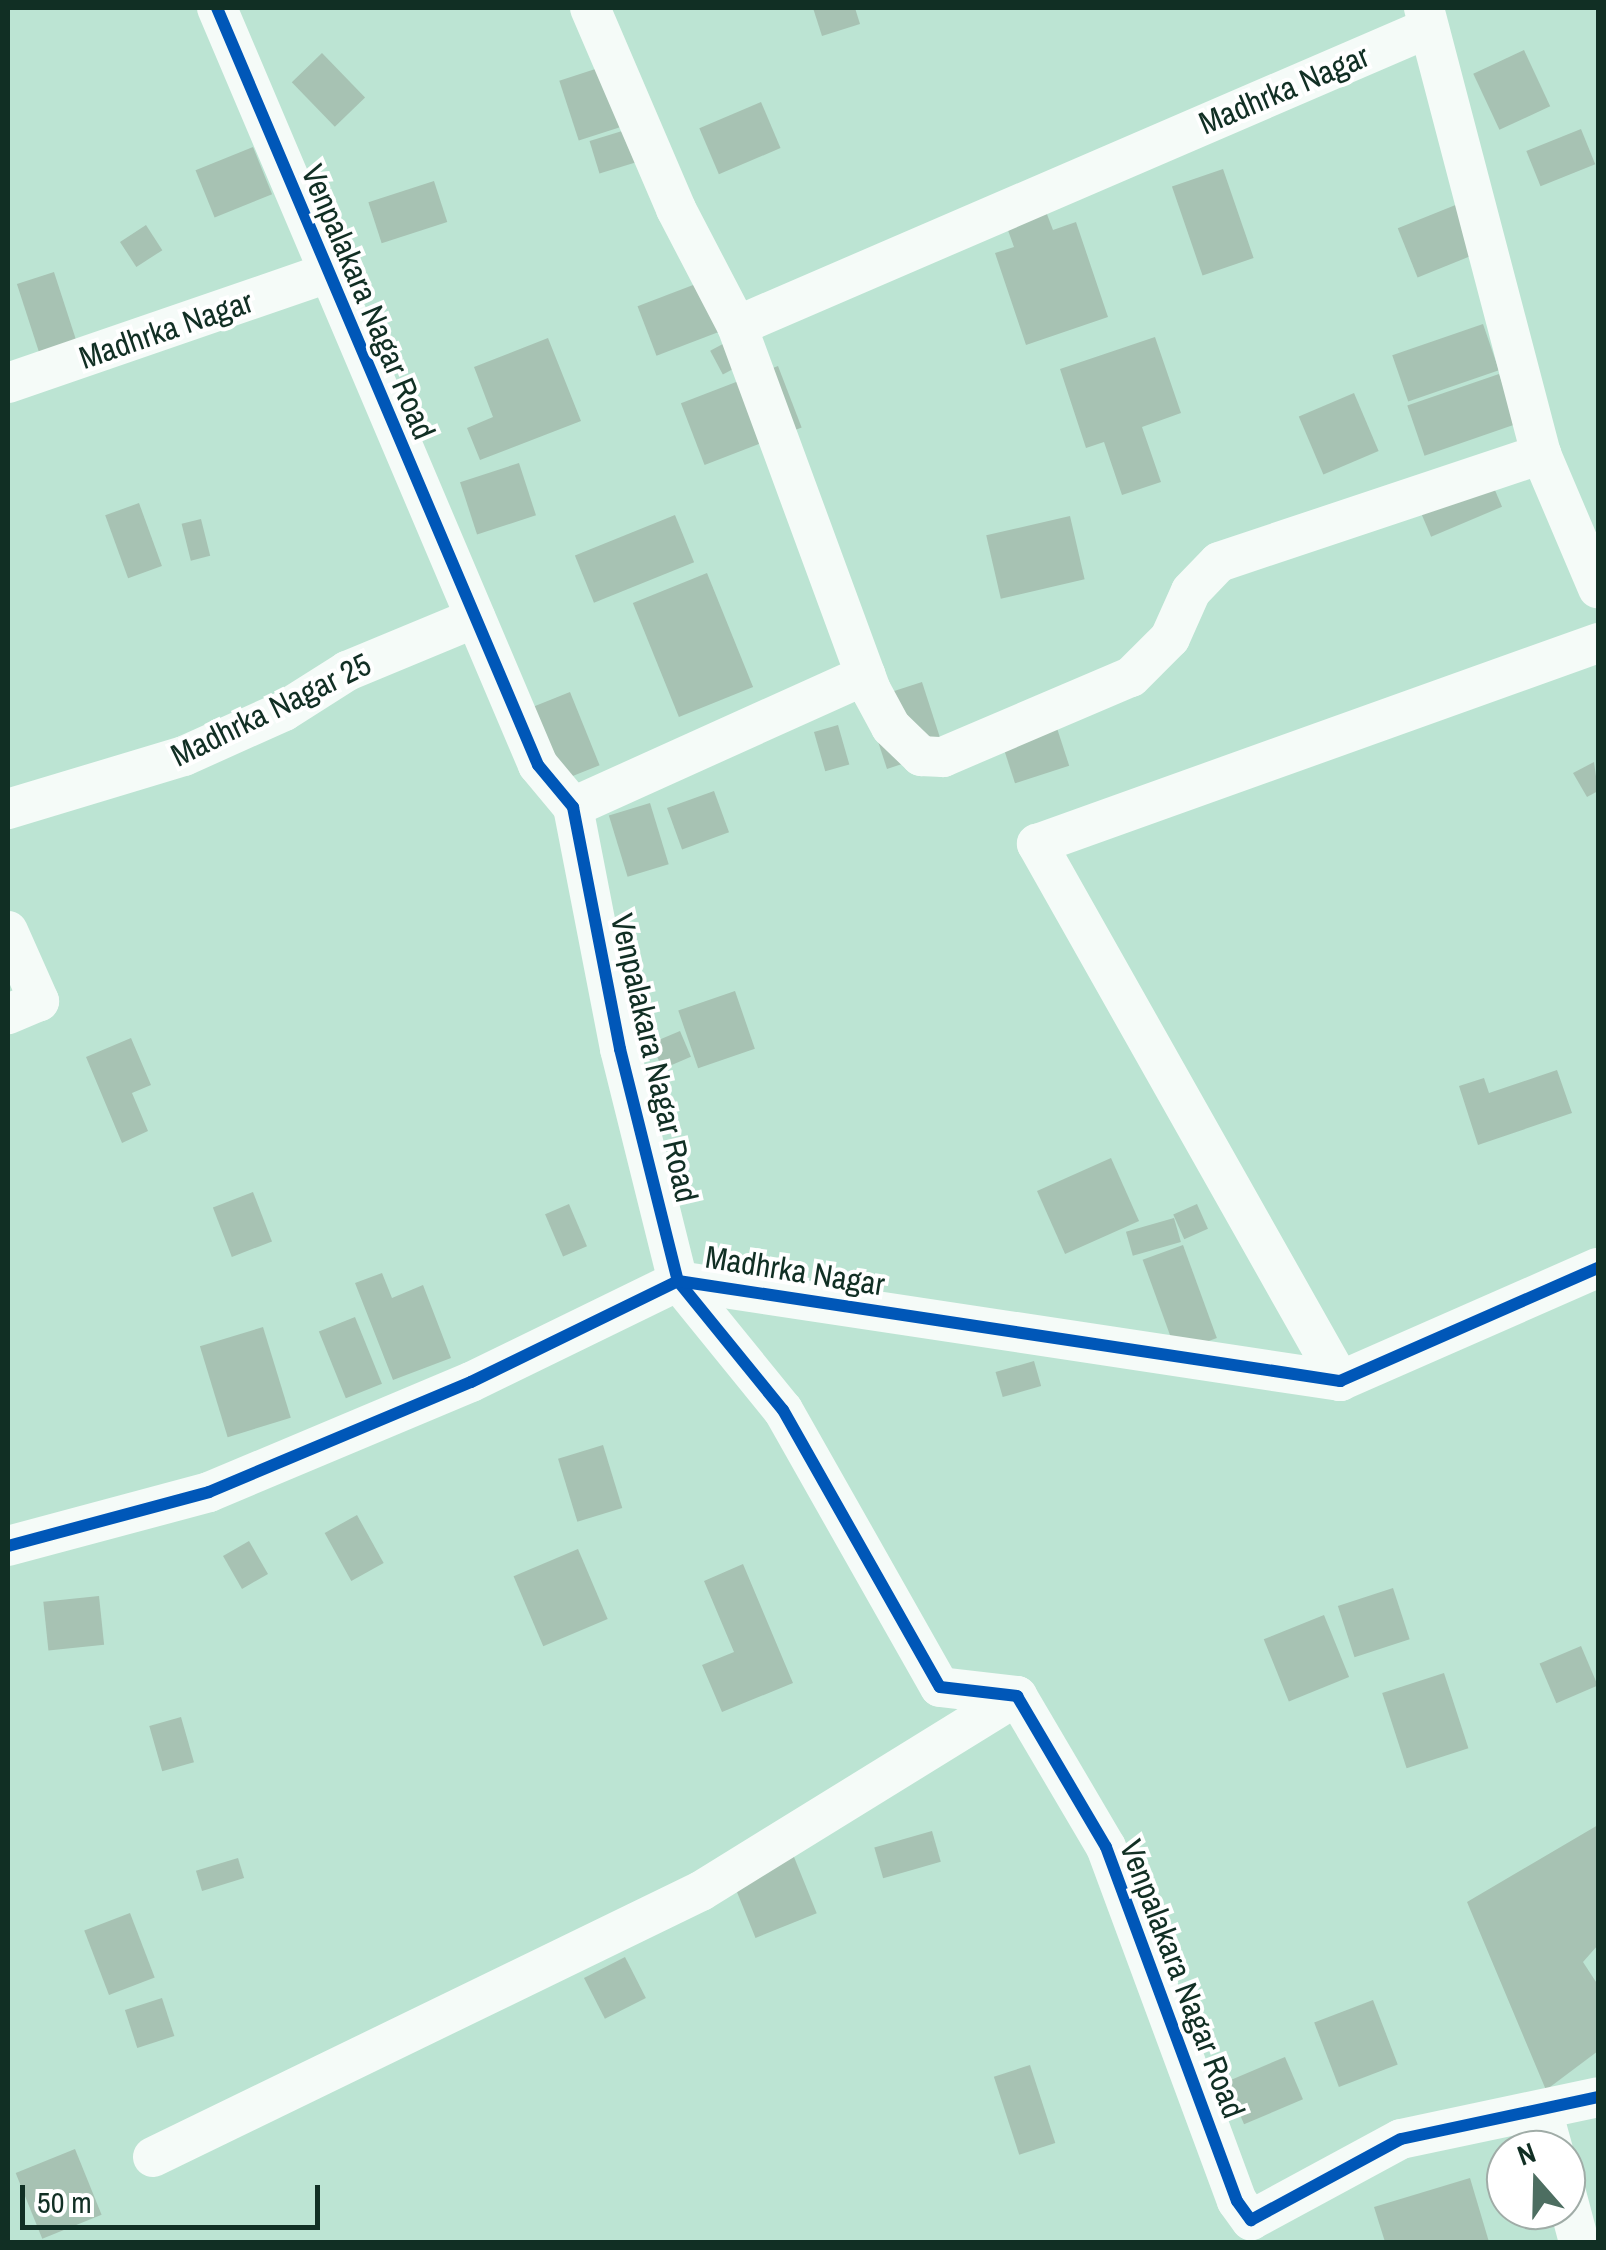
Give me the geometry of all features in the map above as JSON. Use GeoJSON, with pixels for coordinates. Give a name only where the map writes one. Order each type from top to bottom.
{"type":"FeatureCollection","features":[{"type":"Feature","properties":{"kind":"street","name":"Venpalakara Nagar Road"},"geometry":{"type":"LineString","coordinates":[[217,8],[324,274],[538,765],[573,807],[620,1049],[678,1281],[783,1410],[940,1687],[1016,1696],[1106,1847],[1161,2008],[1248,2224]]}},
{"type":"Feature","properties":{"kind":"street"},"geometry":{"type":"LineString","coordinates":[[590,8],[676,209],[737,326],[866,675],[904,743],[921,756],[944,757],[1131,677],[1170,638],[1191,591],[1219,562],[1541,454]]}},
{"type":"Feature","properties":{"kind":"street","name":"Madhrka Nagar"},"geometry":{"type":"LineString","coordinates":[[737,326],[1425,18],[1541,454],[1598,588]]}},
{"type":"Feature","properties":{"kind":"street","name":"Madhrka Nagar"},"geometry":{"type":"LineString","coordinates":[[8,384],[324,274]]}},
{"type":"Feature","properties":{"kind":"street","name":"Madhrka Nagar 25"},"geometry":{"type":"LineString","coordinates":[[8,809],[184,756],[284,712],[348,672],[474,618]]}},
{"type":"Feature","properties":{"kind":"street"},"geometry":{"type":"LineString","coordinates":[[1598,644],[1037,844],[1340,1381],[1598,1268]]}},
{"type":"Feature","properties":{"kind":"street"},"geometry":{"type":"LineString","coordinates":[[573,807],[866,675]]}},
{"type":"Feature","properties":{"kind":"street"},"geometry":{"type":"LineString","coordinates":[[8,931],[39,1001],[8,1014]]}},
{"type":"Feature","properties":{"kind":"street","name":"Madhrka Nagar"},"geometry":{"type":"LineString","coordinates":[[8,1546],[209,1492],[471,1382],[678,1281],[1340,1381]]}},
{"type":"Feature","properties":{"kind":"street"},"geometry":{"type":"LineString","coordinates":[[153,2158],[702,1891],[1016,1696]]}},
{"type":"Feature","properties":{"kind":"street"},"geometry":{"type":"LineString","coordinates":[[1248,2224],[1400,2138],[1598,2096]]}},
{"type":"Feature","properties":{"kind":"street"},"geometry":{"type":"LineString","coordinates":[[1542,2110],[1548,2130]]}},
{"type":"Feature","properties":{"kind":"building"},"geometry":{"type":"Polygon","coordinates":[[[813,8],[855,8],[860,24],[822,36],[813,8]]]}},
{"type":"Feature","properties":{"kind":"building"},"geometry":{"type":"Polygon","coordinates":[[[1524,50],[1550,106],[1499,130],[1473,74],[1524,50]]]}},
{"type":"Feature","properties":{"kind":"building"},"geometry":{"type":"Polygon","coordinates":[[[322,53],[365,98],[335,127],[292,82],[322,53]]]}},
{"type":"Feature","properties":{"kind":"building"},"geometry":{"type":"Polygon","coordinates":[[[623,60],[642,120],[579,141],[559,81],[623,60]]]}},
{"type":"Feature","properties":{"kind":"building"},"geometry":{"type":"Polygon","coordinates":[[[761,102],[781,148],[719,174],[699,128],[761,102]]]}},
{"type":"Feature","properties":{"kind":"building"},"geometry":{"type":"Polygon","coordinates":[[[645,124],[655,157],[599,173],[590,141],[645,124]]]}},
{"type":"Feature","properties":{"kind":"building"},"geometry":{"type":"Polygon","coordinates":[[[1581,129],[1595,164],[1541,186],[1526,151],[1581,129]]]}},
{"type":"Feature","properties":{"kind":"building"},"geometry":{"type":"Polygon","coordinates":[[[253,147],[272,194],[215,218],[196,170],[253,147]]]}},
{"type":"Feature","properties":{"kind":"building"},"geometry":{"type":"Polygon","coordinates":[[[1223,169],[1254,258],[1203,275],[1172,187],[1223,169]]]}},
{"type":"Feature","properties":{"kind":"building"},"geometry":{"type":"Polygon","coordinates":[[[434,181],[447,222],[382,243],[368,202],[434,181]]]}},
{"type":"Feature","properties":{"kind":"building"},"geometry":{"type":"Polygon","coordinates":[[[1458,204],[1478,253],[1418,277],[1398,228],[1458,204]]]}},
{"type":"Feature","properties":{"kind":"building"},"geometry":{"type":"Polygon","coordinates":[[[1045,209],[1053,230],[1076,222],[1108,317],[1026,345],[995,253],[1014,247],[1005,222],[1045,209]]]}},
{"type":"Feature","properties":{"kind":"building"},"geometry":{"type":"Polygon","coordinates":[[[146,225],[162,250],[136,267],[120,242],[146,225]]]}},
{"type":"Feature","properties":{"kind":"building"},"geometry":{"type":"Polygon","coordinates":[[[54,272],[78,347],[41,359],[17,284],[54,272]]]}},
{"type":"Feature","properties":{"kind":"building"},"geometry":{"type":"Polygon","coordinates":[[[701,282],[720,331],[657,356],[638,306],[701,282]]]}},
{"type":"Feature","properties":{"kind":"building"},"geometry":{"type":"Polygon","coordinates":[[[1483,324],[1499,370],[1408,402],[1392,355],[1483,324]]]}},
{"type":"Feature","properties":{"kind":"building"},"geometry":{"type":"Polygon","coordinates":[[[1155,337],[1181,413],[1142,427],[1161,482],[1122,495],[1104,442],[1086,448],[1060,369],[1155,337]]]}},
{"type":"Feature","properties":{"kind":"building"},"geometry":{"type":"Polygon","coordinates":[[[548,338],[581,421],[480,460],[467,428],[493,417],[474,367],[548,338]]]}},
{"type":"Feature","properties":{"kind":"building"},"geometry":{"type":"Polygon","coordinates":[[[734,338],[747,362],[723,375],[710,351],[734,338]]]}},
{"type":"Feature","properties":{"kind":"building"},"geometry":{"type":"Polygon","coordinates":[[[778,366],[802,428],[705,465],[681,403],[778,366]]]}},
{"type":"Feature","properties":{"kind":"building"},"geometry":{"type":"Polygon","coordinates":[[[1499,374],[1516,424],[1425,456],[1407,406],[1499,374]]]}},
{"type":"Feature","properties":{"kind":"building"},"geometry":{"type":"Polygon","coordinates":[[[1354,393],[1379,451],[1323,474],[1299,416],[1354,393]]]}},
{"type":"Feature","properties":{"kind":"building"},"geometry":{"type":"Polygon","coordinates":[[[519,463],[536,515],[477,534],[460,482],[519,463]]]}},
{"type":"Feature","properties":{"kind":"building"},"geometry":{"type":"Polygon","coordinates":[[[1486,469],[1502,507],[1431,537],[1415,499],[1486,469]]]}},
{"type":"Feature","properties":{"kind":"building"},"geometry":{"type":"Polygon","coordinates":[[[139,503],[162,566],[128,578],[105,515],[139,503]]]}},
{"type":"Feature","properties":{"kind":"building"},"geometry":{"type":"Polygon","coordinates":[[[675,515],[694,562],[594,603],[575,555],[675,515]]]}},
{"type":"Feature","properties":{"kind":"building"},"geometry":{"type":"Polygon","coordinates":[[[1070,516],[1085,579],[1001,599],[986,535],[1070,516]]]}},
{"type":"Feature","properties":{"kind":"building"},"geometry":{"type":"Polygon","coordinates":[[[201,519],[210,556],[191,561],[182,524],[201,519]]]}},
{"type":"Feature","properties":{"kind":"building"},"geometry":{"type":"Polygon","coordinates":[[[707,573],[753,687],[679,717],[633,603],[707,573]]]}},
{"type":"Feature","properties":{"kind":"building"},"geometry":{"type":"Polygon","coordinates":[[[922,682],[944,750],[887,769],[869,714],[888,693],[922,682]]]}},
{"type":"Feature","properties":{"kind":"building"},"geometry":{"type":"Polygon","coordinates":[[[570,692],[600,765],[563,780],[534,707],[570,692]]]}},
{"type":"Feature","properties":{"kind":"building"},"geometry":{"type":"Polygon","coordinates":[[[1055,722],[1069,766],[1015,783],[1001,740],[1055,722]]]}},
{"type":"Feature","properties":{"kind":"building"},"geometry":{"type":"Polygon","coordinates":[[[838,725],[849,764],[825,771],[814,732],[838,725]]]}},
{"type":"Feature","properties":{"kind":"building"},"geometry":{"type":"Polygon","coordinates":[[[1594,762],[1598,791],[1587,797],[1573,773],[1594,762]]]}},
{"type":"Feature","properties":{"kind":"building"},"geometry":{"type":"Polygon","coordinates":[[[714,791],[729,832],[682,849],[667,808],[714,791]]]}},
{"type":"Feature","properties":{"kind":"building"},"geometry":{"type":"Polygon","coordinates":[[[650,803],[669,864],[628,877],[609,816],[650,803]]]}},
{"type":"Feature","properties":{"kind":"building"},"geometry":{"type":"Polygon","coordinates":[[[735,991],[755,1049],[698,1068],[678,1011],[735,991]]]}},
{"type":"Feature","properties":{"kind":"building"},"geometry":{"type":"Polygon","coordinates":[[[680,1031],[691,1057],[662,1069],[651,1043],[680,1031]]]}},
{"type":"Feature","properties":{"kind":"building"},"geometry":{"type":"Polygon","coordinates":[[[131,1038],[151,1085],[132,1093],[148,1131],[122,1143],[86,1057],[131,1038]]]}},
{"type":"Feature","properties":{"kind":"building"},"geometry":{"type":"Polygon","coordinates":[[[1557,1070],[1572,1113],[1478,1145],[1459,1086],[1484,1078],[1489,1093],[1557,1070]]]}},
{"type":"Feature","properties":{"kind":"building"},"geometry":{"type":"Polygon","coordinates":[[[1111,1158],[1139,1221],[1065,1254],[1037,1191],[1111,1158]]]}},
{"type":"Feature","properties":{"kind":"building"},"geometry":{"type":"Polygon","coordinates":[[[253,1192],[272,1241],[232,1257],[213,1207],[253,1192]]]}},
{"type":"Feature","properties":{"kind":"building"},"geometry":{"type":"Polygon","coordinates":[[[569,1204],[587,1246],[563,1257],[545,1214],[569,1204]]]}},
{"type":"Feature","properties":{"kind":"building"},"geometry":{"type":"Polygon","coordinates":[[[1197,1204],[1208,1229],[1184,1239],[1173,1215],[1197,1204]]]}},
{"type":"Feature","properties":{"kind":"building"},"geometry":{"type":"Polygon","coordinates":[[[1174,1218],[1181,1242],[1133,1256],[1126,1232],[1174,1218]]]}},
{"type":"Feature","properties":{"kind":"building"},"geometry":{"type":"Polygon","coordinates":[[[1183,1245],[1217,1338],[1176,1353],[1143,1260],[1183,1245]]]}},
{"type":"Feature","properties":{"kind":"building"},"geometry":{"type":"Polygon","coordinates":[[[382,1273],[392,1298],[423,1285],[451,1358],[393,1380],[355,1283],[382,1273]]]}},
{"type":"Feature","properties":{"kind":"building"},"geometry":{"type":"Polygon","coordinates":[[[355,1317],[382,1384],[346,1398],[319,1332],[355,1317]]]}},
{"type":"Feature","properties":{"kind":"building"},"geometry":{"type":"Polygon","coordinates":[[[263,1327],[291,1418],[228,1437],[200,1346],[263,1327]]]}},
{"type":"Feature","properties":{"kind":"building"},"geometry":{"type":"Polygon","coordinates":[[[1034,1361],[1041,1386],[1003,1397],[996,1372],[1034,1361]]]}},
{"type":"Feature","properties":{"kind":"building"},"geometry":{"type":"Polygon","coordinates":[[[603,1445],[622,1508],[577,1522],[558,1459],[603,1445]]]}},
{"type":"Feature","properties":{"kind":"building"},"geometry":{"type":"Polygon","coordinates":[[[357,1515],[384,1563],[351,1581],[325,1533],[357,1515]]]}},
{"type":"Feature","properties":{"kind":"building"},"geometry":{"type":"Polygon","coordinates":[[[249,1541],[268,1574],[242,1589],[223,1556],[249,1541]]]}},
{"type":"Feature","properties":{"kind":"building"},"geometry":{"type":"Polygon","coordinates":[[[578,1549],[608,1619],[543,1646],[514,1576],[578,1549]]]}},
{"type":"Feature","properties":{"kind":"building"},"geometry":{"type":"Polygon","coordinates":[[[743,1564],[793,1683],[722,1712],[702,1665],[734,1652],[704,1581],[743,1564]]]}},
{"type":"Feature","properties":{"kind":"building"},"geometry":{"type":"Polygon","coordinates":[[[1393,1588],[1410,1639],[1355,1657],[1338,1606],[1393,1588]]]}},
{"type":"Feature","properties":{"kind":"building"},"geometry":{"type":"Polygon","coordinates":[[[99,1596],[104,1645],[48,1651],[43,1602],[99,1596]]]}},
{"type":"Feature","properties":{"kind":"building"},"geometry":{"type":"Polygon","coordinates":[[[1324,1615],[1349,1677],[1289,1701],[1264,1639],[1324,1615]]]}},
{"type":"Feature","properties":{"kind":"building"},"geometry":{"type":"Polygon","coordinates":[[[1581,1646],[1598,1686],[1556,1703],[1540,1664],[1581,1646]]]}},
{"type":"Feature","properties":{"kind":"building"},"geometry":{"type":"Polygon","coordinates":[[[1444,1673],[1468,1748],[1407,1768],[1382,1693],[1444,1673]]]}},
{"type":"Feature","properties":{"kind":"building"},"geometry":{"type":"Polygon","coordinates":[[[181,1717],[194,1762],[162,1771],[149,1726],[181,1717]]]}},
{"type":"Feature","properties":{"kind":"building"},"geometry":{"type":"Polygon","coordinates":[[[1598,1825],[1598,1945],[1583,1962],[1598,1985],[1598,2051],[1546,2090],[1467,1902],[1598,1825]]]}},
{"type":"Feature","properties":{"kind":"building"},"geometry":{"type":"Polygon","coordinates":[[[932,1831],[941,1862],[883,1878],[874,1848],[932,1831]]]}},
{"type":"Feature","properties":{"kind":"building"},"geometry":{"type":"Polygon","coordinates":[[[792,1852],[817,1913],[756,1938],[731,1877],[792,1852]]]}},
{"type":"Feature","properties":{"kind":"building"},"geometry":{"type":"Polygon","coordinates":[[[238,1858],[244,1878],[202,1891],[196,1871],[238,1858]]]}},
{"type":"Feature","properties":{"kind":"building"},"geometry":{"type":"Polygon","coordinates":[[[130,1913],[155,1977],[109,1995],[84,1931],[130,1913]]]}},
{"type":"Feature","properties":{"kind":"building"},"geometry":{"type":"Polygon","coordinates":[[[625,1957],[646,1998],[605,2019],[584,1978],[625,1957]]]}},
{"type":"Feature","properties":{"kind":"building"},"geometry":{"type":"Polygon","coordinates":[[[162,1998],[174,2036],[137,2048],[125,2010],[162,1998]]]}},
{"type":"Feature","properties":{"kind":"building"},"geometry":{"type":"Polygon","coordinates":[[[1373,2000],[1398,2064],[1339,2087],[1314,2023],[1373,2000]]]}},
{"type":"Feature","properties":{"kind":"building"},"geometry":{"type":"Polygon","coordinates":[[[1285,2057],[1303,2099],[1244,2124],[1226,2082],[1285,2057]]]}},
{"type":"Feature","properties":{"kind":"building"},"geometry":{"type":"Polygon","coordinates":[[[1030,2065],[1055,2143],[1019,2155],[994,2077],[1030,2065]]]}},
{"type":"Feature","properties":{"kind":"building"},"geometry":{"type":"Polygon","coordinates":[[[75,2149],[102,2215],[42,2239],[16,2173],[75,2149]]]}},
{"type":"Feature","properties":{"kind":"building"},"geometry":{"type":"Polygon","coordinates":[[[1470,2178],[1489,2242],[1385,2242],[1374,2207],[1470,2178]]]}},
{"type":"Feature","properties":{"kind":"cycle path"},"geometry":{"type":"LineString","coordinates":[[217,8],[538,765],[573,807],[620,1049],[678,1281],[783,1410],[940,1687],[1017,1696],[1106,1847],[1237,2201],[1251,2220],[1401,2139],[1598,2097]]}},
{"type":"Feature","properties":{"kind":"cycle path"},"geometry":{"type":"LineString","coordinates":[[8,1546],[209,1492],[471,1382],[678,1281],[1340,1381],[1598,1268]]}}]}
